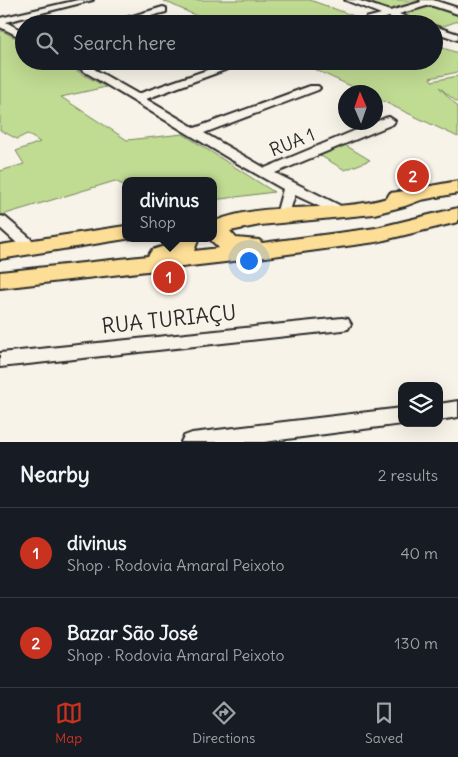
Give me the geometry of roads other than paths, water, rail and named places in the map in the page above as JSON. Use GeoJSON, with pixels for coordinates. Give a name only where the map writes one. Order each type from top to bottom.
{"type":"FeatureCollection","features":[{"type":"Feature","properties":{"kind":"highway"},"geometry":{"type":"LineString","coordinates":[[217,218],[334,208],[458,187]]}},
{"type":"Feature","properties":{"kind":"highway"},"geometry":{"type":"LineString","coordinates":[[413,196],[397,203],[351,211],[231,223],[219,228],[219,236],[230,245],[297,240],[378,228],[458,211]]}},
{"type":"Feature","properties":{"kind":"highway"},"geometry":{"type":"LineString","coordinates":[[0,280],[251,252],[366,236],[458,215]]}},
{"type":"Feature","properties":{"kind":"highway"},"geometry":{"type":"LineString","coordinates":[[0,245],[122,226]]}},
{"type":"Feature","properties":{"kind":"highway"},"geometry":{"type":"LineString","coordinates":[[0,252],[122,233]]}},
{"type":"Feature","properties":{"kind":"highway"},"geometry":{"type":"LineString","coordinates":[[0,274],[174,252],[185,247],[186,242]]}},
{"type":"Feature","properties":{"kind":"street"},"geometry":{"type":"LineString","coordinates":[[28,15],[89,0]]}},
{"type":"Feature","properties":{"kind":"street"},"geometry":{"type":"LineString","coordinates":[[349,0],[391,14]]}},
{"type":"Feature","properties":{"kind":"street"},"geometry":{"type":"LineString","coordinates":[[387,15],[427,1],[458,11]]}},
{"type":"Feature","properties":{"kind":"street"},"geometry":{"type":"LineString","coordinates":[[143,15],[162,10]]}},
{"type":"Feature","properties":{"kind":"street"},"geometry":{"type":"LineString","coordinates":[[0,22],[15,18]]}},
{"type":"Feature","properties":{"kind":"street"},"geometry":{"type":"LineString","coordinates":[[0,22],[15,31]]}},
{"type":"Feature","properties":{"kind":"street"},"geometry":{"type":"LineString","coordinates":[[443,32],[458,37]]}},
{"type":"Feature","properties":{"kind":"street"},"geometry":{"type":"LineString","coordinates":[[89,70],[290,188],[334,208]]}},
{"type":"Feature","properties":{"kind":"street"},"geometry":{"type":"LineString","coordinates":[[138,98],[218,70]]}},
{"type":"Feature","properties":{"kind":"street"},"geometry":{"type":"LineString","coordinates":[[196,132],[314,88]]}},
{"type":"Feature","properties":{"kind":"street","name":"RUA 1"},"geometry":{"type":"LineString","coordinates":[[264,173],[389,121]]}},
{"type":"Feature","properties":{"kind":"street"},"geometry":{"type":"LineString","coordinates":[[284,211],[290,188]]}},
{"type":"Feature","properties":{"kind":"street"},"geometry":{"type":"LineString","coordinates":[[0,220],[24,240]]}},
{"type":"Feature","properties":{"kind":"street","name":"RUA TURIAÇU"},"geometry":{"type":"LineString","coordinates":[[0,360],[342,324]]}},
{"type":"Feature","properties":{"kind":"street"},"geometry":{"type":"LineString","coordinates":[[443,411],[458,409]]}},
{"type":"Feature","properties":{"kind":"street"},"geometry":{"type":"LineString","coordinates":[[192,442],[398,417]]}},
{"type":"Feature","properties":{"kind":"place","name":"Bazar São José"},"geometry":{"type":"Point","coordinates":[413,176]}},
{"type":"Feature","properties":{"kind":"place","name":"divinus"},"geometry":{"type":"Point","coordinates":[169,277]}}]}
